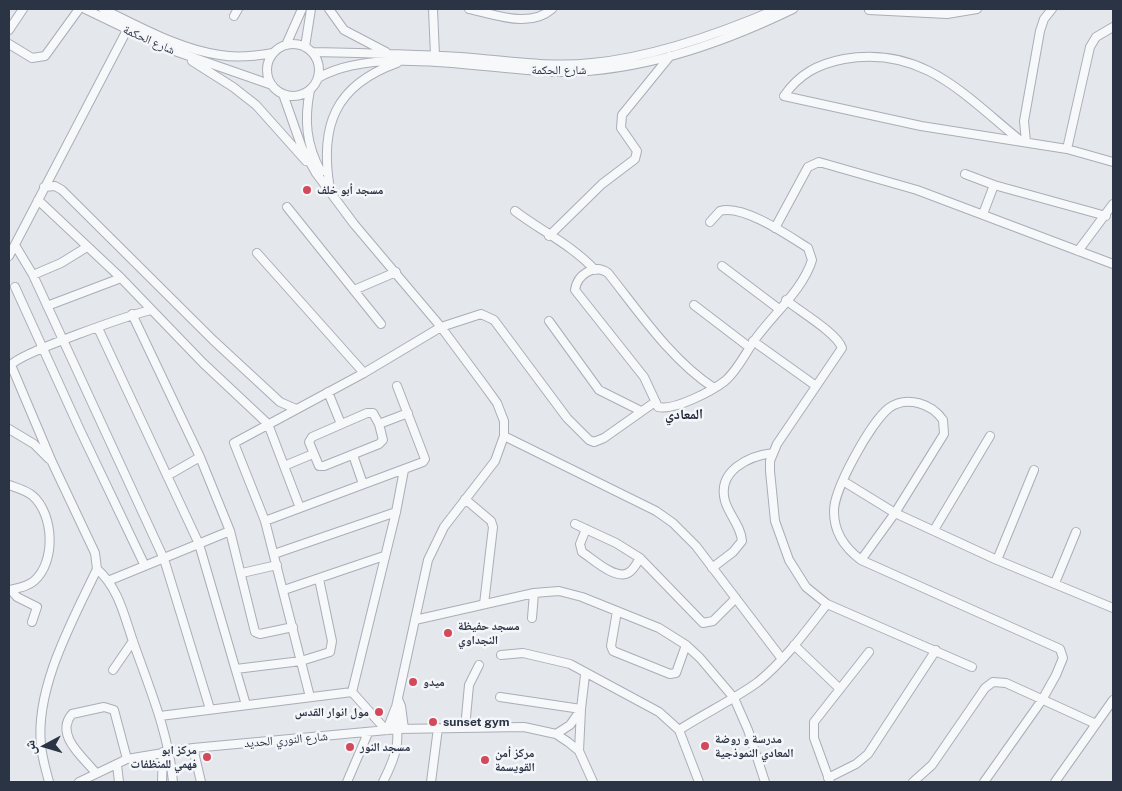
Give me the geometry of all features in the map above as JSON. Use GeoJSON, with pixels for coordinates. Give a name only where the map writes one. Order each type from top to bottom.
{"type":"FeatureCollection","features":[{"type":"Feature","properties":{"kind":"street"},"geometry":{"type":"LineString","coordinates":[[9,30],[23,9]]}},
{"type":"Feature","properties":{"kind":"street"},"geometry":{"type":"LineString","coordinates":[[9,44],[32,58],[45,56],[79,9]]}},
{"type":"Feature","properties":{"kind":"street","name":"شارع الحكمة"},"geometry":{"type":"LineString","coordinates":[[85,9],[179,53],[272,85]]}},
{"type":"Feature","properties":{"kind":"street","name":"شارع الحكمة"},"geometry":{"type":"LineString","coordinates":[[103,9],[163,37],[205,52],[232,56],[274,54]]}},
{"type":"Feature","properties":{"kind":"street"},"geometry":{"type":"LineString","coordinates":[[302,9],[286,45],[274,54],[269,62],[268,71],[272,85],[283,94],[297,96],[310,90]]}},
{"type":"Feature","properties":{"kind":"street"},"geometry":{"type":"LineString","coordinates":[[311,9],[309,49],[318,64],[318,78],[310,90],[306,120],[308,142],[334,198]]}},
{"type":"Feature","properties":{"kind":"street"},"geometry":{"type":"LineString","coordinates":[[329,9],[344,30],[390,54]]}},
{"type":"Feature","properties":{"kind":"street"},"geometry":{"type":"LineString","coordinates":[[433,9],[435,56]]}},
{"type":"Feature","properties":{"kind":"street"},"geometry":{"type":"LineString","coordinates":[[469,9],[527,20],[542,16],[552,9]]}},
{"type":"Feature","properties":{"kind":"street","name":"شارع الحكمة"},"geometry":{"type":"LineString","coordinates":[[309,49],[555,65],[594,63],[656,51],[727,28],[777,9]]}},
{"type":"Feature","properties":{"kind":"street","name":"شارع الحكمة"},"geometry":{"type":"LineString","coordinates":[[318,78],[349,65],[403,61],[565,72],[626,66],[670,56],[716,41],[793,9]]}},
{"type":"Feature","properties":{"kind":"street"},"geometry":{"type":"LineString","coordinates":[[869,10],[947,14],[976,9]]}},
{"type":"Feature","properties":{"kind":"street"},"geometry":{"type":"LineString","coordinates":[[1024,141],[1024,121],[1040,32],[1044,19],[1052,9]]}},
{"type":"Feature","properties":{"kind":"street"},"geometry":{"type":"LineString","coordinates":[[1068,149],[1090,47],[1096,37],[1113,27]]}},
{"type":"Feature","properties":{"kind":"street"},"geometry":{"type":"LineString","coordinates":[[9,256],[127,30]]}},
{"type":"Feature","properties":{"kind":"street"},"geometry":{"type":"LineString","coordinates":[[286,45],[295,44],[309,49]]}},
{"type":"Feature","properties":{"kind":"street"},"geometry":{"type":"LineString","coordinates":[[179,53],[233,87],[256,105],[316,173],[334,198],[441,327],[497,403],[504,421],[504,436],[495,461],[464,499],[433,547],[397,703],[386,730],[352,692]]}},
{"type":"Feature","properties":{"kind":"street"},"geometry":{"type":"LineString","coordinates":[[550,236],[602,184],[634,159],[637,151],[622,128],[622,115],[670,56]]}},
{"type":"Feature","properties":{"kind":"street"},"geometry":{"type":"LineString","coordinates":[[1024,141],[958,88],[919,65],[904,61],[868,56],[823,64],[803,75],[784,96],[921,126],[994,139],[1024,141],[1068,149],[1113,162]]}},
{"type":"Feature","properties":{"kind":"street"},"geometry":{"type":"LineString","coordinates":[[330,189],[326,163],[327,138],[331,121],[341,101],[363,79],[403,61]]}},
{"type":"Feature","properties":{"kind":"street"},"geometry":{"type":"LineString","coordinates":[[283,94],[300,143],[316,173]]}},
{"type":"Feature","properties":{"kind":"street"},"geometry":{"type":"LineString","coordinates":[[775,228],[808,167],[819,162],[917,190],[1113,264]]}},
{"type":"Feature","properties":{"kind":"street"},"geometry":{"type":"LineString","coordinates":[[965,174],[994,185],[1106,216]]}},
{"type":"Feature","properties":{"kind":"street"},"geometry":{"type":"LineString","coordinates":[[983,214],[994,185]]}},
{"type":"Feature","properties":{"kind":"street"},"geometry":{"type":"LineString","coordinates":[[44,187],[55,186],[62,190],[227,353],[280,402],[296,409]]}},
{"type":"Feature","properties":{"kind":"street"},"geometry":{"type":"LineString","coordinates":[[38,200],[121,278],[202,363],[268,424],[300,508]]}},
{"type":"Feature","properties":{"kind":"street"},"geometry":{"type":"LineString","coordinates":[[1078,251],[1106,216],[1113,204]]}},
{"type":"Feature","properties":{"kind":"street"},"geometry":{"type":"LineString","coordinates":[[287,207],[381,324]]}},
{"type":"Feature","properties":{"kind":"street"},"geometry":{"type":"LineString","coordinates":[[710,222],[716,214],[730,210],[775,228],[808,248],[812,256],[810,266],[751,344],[732,374],[714,388],[670,407],[659,408],[644,377],[576,290],[579,278],[595,270],[604,270],[667,345],[700,379],[714,388]]}},
{"type":"Feature","properties":{"kind":"street"},"geometry":{"type":"LineString","coordinates":[[515,211],[550,236],[579,252],[595,270]]}},
{"type":"Feature","properties":{"kind":"street"},"geometry":{"type":"LineString","coordinates":[[15,245],[33,275],[164,559],[210,709]]}},
{"type":"Feature","properties":{"kind":"street"},"geometry":{"type":"LineString","coordinates":[[33,275],[61,263],[87,247]]}},
{"type":"Feature","properties":{"kind":"street"},"geometry":{"type":"LineString","coordinates":[[257,253],[364,373]]}},
{"type":"Feature","properties":{"kind":"street"},"geometry":{"type":"LineString","coordinates":[[722,266],[779,309]]}},
{"type":"Feature","properties":{"kind":"street"},"geometry":{"type":"LineString","coordinates":[[354,290],[396,272]]}},
{"type":"Feature","properties":{"kind":"street"},"geometry":{"type":"LineString","coordinates":[[47,306],[121,278]]}},
{"type":"Feature","properties":{"kind":"street"},"geometry":{"type":"LineString","coordinates":[[15,287],[145,566]]}},
{"type":"Feature","properties":{"kind":"street"},"geometry":{"type":"LineString","coordinates":[[786,300],[841,345],[842,351],[816,386],[773,453],[770,461],[770,485],[779,539],[789,560],[806,587],[827,604],[972,667]]}},
{"type":"Feature","properties":{"kind":"street"},"geometry":{"type":"LineString","coordinates":[[694,305],[816,386]]}},
{"type":"Feature","properties":{"kind":"street"},"geometry":{"type":"LineString","coordinates":[[49,782],[40,744],[45,702],[63,641],[97,569],[95,553],[10,369],[12,362],[132,314],[151,310]]}},
{"type":"Feature","properties":{"kind":"street"},"geometry":{"type":"LineString","coordinates":[[132,314],[200,457],[230,531],[257,634],[292,627]]}},
{"type":"Feature","properties":{"kind":"street"},"geometry":{"type":"LineString","coordinates":[[310,697],[265,521],[234,443],[364,373],[441,327],[474,315],[490,316],[567,418],[589,440],[594,442],[604,438],[655,402]]}},
{"type":"Feature","properties":{"kind":"street"},"geometry":{"type":"LineString","coordinates":[[549,321],[599,390],[641,411]]}},
{"type":"Feature","properties":{"kind":"street"},"geometry":{"type":"LineString","coordinates":[[98,328],[200,544],[246,705]]}},
{"type":"Feature","properties":{"kind":"street"},"geometry":{"type":"LineString","coordinates":[[265,521],[404,470],[419,464],[425,459],[397,386]]}},
{"type":"Feature","properties":{"kind":"street"},"geometry":{"type":"LineString","coordinates":[[328,392],[341,424]]}},
{"type":"Feature","properties":{"kind":"street"},"geometry":{"type":"LineString","coordinates":[[861,560],[895,513],[944,434],[943,420],[929,406],[904,403],[887,410],[862,445],[834,500],[835,525],[841,540],[861,560],[1055,645],[1060,649],[1063,658],[1042,700],[984,782]]}},
{"type":"Feature","properties":{"kind":"street"},"geometry":{"type":"LineString","coordinates":[[370,413],[374,414],[379,424],[383,436],[382,442],[320,467],[309,442],[312,436],[370,413]]}},
{"type":"Feature","properties":{"kind":"street"},"geometry":{"type":"LineString","coordinates":[[379,424],[408,413]]}},
{"type":"Feature","properties":{"kind":"street"},"geometry":{"type":"LineString","coordinates":[[9,429],[34,444],[52,462]]}},
{"type":"Feature","properties":{"kind":"street"},"geometry":{"type":"LineString","coordinates":[[504,436],[540,452],[666,518],[696,546],[782,659]]}},
{"type":"Feature","properties":{"kind":"street"},"geometry":{"type":"LineString","coordinates":[[934,530],[990,436]]}},
{"type":"Feature","properties":{"kind":"street"},"geometry":{"type":"LineString","coordinates":[[712,568],[733,552],[742,541],[739,528],[725,501],[724,489],[728,477],[746,459],[757,455],[773,453]]}},
{"type":"Feature","properties":{"kind":"street"},"geometry":{"type":"LineString","coordinates":[[284,466],[313,454]]}},
{"type":"Feature","properties":{"kind":"street"},"geometry":{"type":"LineString","coordinates":[[353,455],[363,484]]}},
{"type":"Feature","properties":{"kind":"street"},"geometry":{"type":"LineString","coordinates":[[167,476],[200,457]]}},
{"type":"Feature","properties":{"kind":"street"},"geometry":{"type":"LineString","coordinates":[[352,692],[396,512],[404,470]]}},
{"type":"Feature","properties":{"kind":"street"},"geometry":{"type":"LineString","coordinates":[[997,560],[1034,470]]}},
{"type":"Feature","properties":{"kind":"street"},"geometry":{"type":"LineString","coordinates":[[843,481],[895,513],[997,560],[1113,608]]}},
{"type":"Feature","properties":{"kind":"street"},"geometry":{"type":"LineString","coordinates":[[9,485],[24,490],[34,498],[45,514],[49,530],[47,557],[40,575],[29,585],[10,590]]}},
{"type":"Feature","properties":{"kind":"street"},"geometry":{"type":"LineString","coordinates":[[464,499],[491,522],[493,527],[484,604]]}},
{"type":"Feature","properties":{"kind":"street"},"geometry":{"type":"LineString","coordinates":[[274,554],[396,512]]}},
{"type":"Feature","properties":{"kind":"street"},"geometry":{"type":"LineString","coordinates":[[576,524],[616,543],[640,558],[703,623],[713,621],[736,598]]}},
{"type":"Feature","properties":{"kind":"street"},"geometry":{"type":"LineString","coordinates":[[586,529],[580,544],[582,552],[614,573],[621,575],[629,573],[640,558]]}},
{"type":"Feature","properties":{"kind":"street"},"geometry":{"type":"LineString","coordinates":[[108,581],[230,531]]}},
{"type":"Feature","properties":{"kind":"street"},"geometry":{"type":"LineString","coordinates":[[1055,583],[1076,532]]}},
{"type":"Feature","properties":{"kind":"street"},"geometry":{"type":"LineString","coordinates":[[284,590],[384,556]]}},
{"type":"Feature","properties":{"kind":"street"},"geometry":{"type":"LineString","coordinates":[[242,573],[277,565]]}},
{"type":"Feature","properties":{"kind":"street"},"geometry":{"type":"LineString","coordinates":[[97,569],[108,581],[121,604],[160,716],[173,782]]}},
{"type":"Feature","properties":{"kind":"street"},"geometry":{"type":"LineString","coordinates":[[236,669],[301,661],[330,652],[332,640],[319,579]]}},
{"type":"Feature","properties":{"kind":"street"},"geometry":{"type":"LineString","coordinates":[[10,590],[17,597],[37,607],[32,622]]}},
{"type":"Feature","properties":{"kind":"street"},"geometry":{"type":"LineString","coordinates":[[415,620],[534,593],[571,593],[659,628],[686,645],[712,671],[734,698],[748,730],[765,782]]}},
{"type":"Feature","properties":{"kind":"street"},"geometry":{"type":"LineString","coordinates":[[532,618],[534,593]]}},
{"type":"Feature","properties":{"kind":"street"},"geometry":{"type":"LineString","coordinates":[[679,730],[707,711],[734,698],[768,673],[794,645],[827,604]]}},
{"type":"Feature","properties":{"kind":"street"},"geometry":{"type":"LineString","coordinates":[[617,611],[611,646],[613,651],[670,674],[676,673],[686,645]]}},
{"type":"Feature","properties":{"kind":"street"},"geometry":{"type":"LineString","coordinates":[[113,670],[133,641]]}},
{"type":"Feature","properties":{"kind":"street"},"geometry":{"type":"LineString","coordinates":[[794,645],[840,689]]}},
{"type":"Feature","properties":{"kind":"street"},"geometry":{"type":"LineString","coordinates":[[869,652],[812,727],[829,780],[856,764],[868,754],[936,650]]}},
{"type":"Feature","properties":{"kind":"street"},"geometry":{"type":"LineString","coordinates":[[501,655],[523,653],[570,664],[646,704],[670,720],[679,730],[699,782]]}},
{"type":"Feature","properties":{"kind":"street"},"geometry":{"type":"LineString","coordinates":[[464,728],[469,685],[479,665]]}},
{"type":"Feature","properties":{"kind":"street"},"geometry":{"type":"LineString","coordinates":[[579,752],[581,709],[586,674]]}},
{"type":"Feature","properties":{"kind":"street"},"geometry":{"type":"LineString","coordinates":[[913,782],[932,765],[985,688],[993,682],[1006,683],[1096,724]]}},
{"type":"Feature","properties":{"kind":"street"},"geometry":{"type":"LineString","coordinates":[[160,716],[352,692]]}},
{"type":"Feature","properties":{"kind":"street"},"geometry":{"type":"LineString","coordinates":[[500,696],[581,709]]}},
{"type":"Feature","properties":{"kind":"street"},"geometry":{"type":"LineString","coordinates":[[1055,782],[1113,700]]}},
{"type":"Feature","properties":{"kind":"street"},"geometry":{"type":"LineString","coordinates":[[383,782],[396,754],[401,729],[401,706],[397,703]]}},
{"type":"Feature","properties":{"kind":"street"},"geometry":{"type":"LineString","coordinates":[[96,773],[68,738],[67,723],[72,714],[104,707],[114,710],[127,759]]}},
{"type":"Feature","properties":{"kind":"street"},"geometry":{"type":"LineString","coordinates":[[556,734],[570,725],[581,709]]}},
{"type":"Feature","properties":{"kind":"street","name":"شارع النوري الحديد"},"geometry":{"type":"LineString","coordinates":[[79,782],[127,759],[193,748],[401,729],[524,727],[556,734],[579,752],[593,782]]}},
{"type":"Feature","properties":{"kind":"street"},"geometry":{"type":"LineString","coordinates":[[431,782],[438,728]]}},
{"type":"Feature","properties":{"kind":"street"},"geometry":{"type":"LineString","coordinates":[[347,782],[368,733]]}},
{"type":"Feature","properties":{"kind":"street"},"geometry":{"type":"LineString","coordinates":[[193,748],[201,782]]}},
{"type":"Feature","properties":{"kind":"street"},"geometry":{"type":"LineString","coordinates":[[162,782],[167,752]]}},
{"type":"Feature","properties":{"kind":"street"},"geometry":{"type":"LineString","coordinates":[[116,765],[118,782]]}},
{"type":"Feature","properties":{"kind":"place","name":"مسجد أبو خلف"},"geometry":{"type":"Point","coordinates":[307,190]}},
{"type":"Feature","properties":{"kind":"place","name":"مسجد حفيظة النجداوي"},"geometry":{"type":"Point","coordinates":[448,633]}},
{"type":"Feature","properties":{"kind":"place","name":"ميدو"},"geometry":{"type":"Point","coordinates":[413,682]}},
{"type":"Feature","properties":{"kind":"place","name":"مول انوار القدس"},"geometry":{"type":"Point","coordinates":[379,712]}},
{"type":"Feature","properties":{"kind":"place","name":"sunset gym"},"geometry":{"type":"Point","coordinates":[433,722]}},
{"type":"Feature","properties":{"kind":"place","name":"مدرسة و روضة المعادي النموذجية"},"geometry":{"type":"Point","coordinates":[705,746]}},
{"type":"Feature","properties":{"kind":"place","name":"مسجد النور"},"geometry":{"type":"Point","coordinates":[350,747]}},
{"type":"Feature","properties":{"kind":"place","name":"مركز ابو فهمي للمنظفات"},"geometry":{"type":"Point","coordinates":[207,757]}},
{"type":"Feature","properties":{"kind":"place","name":"مركز أمن القويسمة"},"geometry":{"type":"Point","coordinates":[485,760]}},
{"type":"Feature","properties":{"kind":"district","name":"المعادي"},"geometry":{"type":"Point","coordinates":[684,415]}}]}
